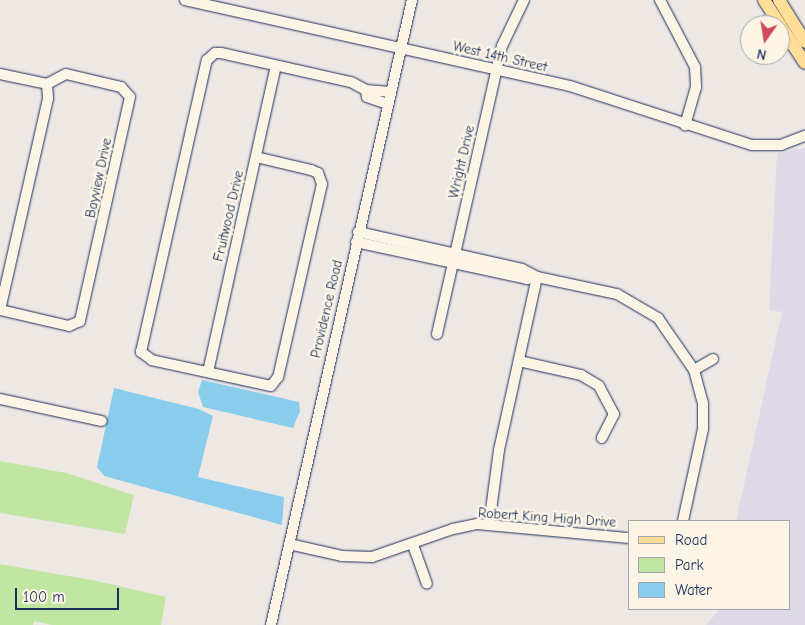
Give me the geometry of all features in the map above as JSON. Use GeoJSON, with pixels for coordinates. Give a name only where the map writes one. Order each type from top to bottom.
{"type":"FeatureCollection","features":[{"type":"Feature","properties":{"kind":"main road"},"geometry":{"type":"LineString","coordinates":[[764,0],[774,15]]}},
{"type":"Feature","properties":{"kind":"main road"},"geometry":{"type":"LineString","coordinates":[[779,0],[805,42]]}},
{"type":"Feature","properties":{"kind":"main road"},"geometry":{"type":"LineString","coordinates":[[790,40],[805,63]]}},
{"type":"Feature","properties":{"kind":"street","name":"West 14th Street"},"geometry":{"type":"LineString","coordinates":[[188,0],[570,86],[752,145],[781,145],[805,136]]}},
{"type":"Feature","properties":{"kind":"street","name":"Providence Road"},"geometry":{"type":"LineString","coordinates":[[271,625],[412,0]]}},
{"type":"Feature","properties":{"kind":"street","name":"Wright Drive"},"geometry":{"type":"LineString","coordinates":[[437,334],[502,46],[524,0]]}},
{"type":"Feature","properties":{"kind":"street"},"geometry":{"type":"LineString","coordinates":[[660,0],[695,67],[696,87],[685,124]]}},
{"type":"Feature","properties":{"kind":"street"},"geometry":{"type":"LineString","coordinates":[[256,157],[311,170],[318,173],[322,184],[278,377],[273,386],[143,355],[142,346],[205,65],[211,56],[221,53],[351,82],[366,90],[390,92]]}},
{"type":"Feature","properties":{"kind":"street","name":"Fruitwood Drive"},"geometry":{"type":"LineString","coordinates":[[208,372],[276,66]]}},
{"type":"Feature","properties":{"kind":"street"},"geometry":{"type":"LineString","coordinates":[[0,74],[47,84],[48,98],[0,310]]}},
{"type":"Feature","properties":{"kind":"street","name":"Bayview Drive"},"geometry":{"type":"LineString","coordinates":[[0,310],[69,326],[80,321],[130,104],[127,91],[115,84],[66,74],[47,84]]}},
{"type":"Feature","properties":{"kind":"street"},"geometry":{"type":"LineString","coordinates":[[366,90],[367,97],[387,104]]}},
{"type":"Feature","properties":{"kind":"street"},"geometry":{"type":"LineString","coordinates":[[357,237],[454,258],[522,269],[537,277],[617,294],[644,307],[670,332],[694,370],[701,389],[704,421],[683,520]]}},
{"type":"Feature","properties":{"kind":"street"},"geometry":{"type":"LineString","coordinates":[[488,525],[493,478],[537,277]]}},
{"type":"Feature","properties":{"kind":"street"},"geometry":{"type":"LineString","coordinates":[[694,370],[713,359]]}},
{"type":"Feature","properties":{"kind":"street"},"geometry":{"type":"LineString","coordinates":[[518,361],[581,375],[599,386],[614,414],[602,438]]}},
{"type":"Feature","properties":{"kind":"street"},"geometry":{"type":"LineString","coordinates":[[0,399],[102,421]]}},
{"type":"Feature","properties":{"kind":"street","name":"Robert King High Drive"},"geometry":{"type":"LineString","coordinates":[[289,544],[355,557],[372,557],[413,545],[453,529],[488,525],[628,538]]}},
{"type":"Feature","properties":{"kind":"street"},"geometry":{"type":"LineString","coordinates":[[413,545],[427,584]]}},
{"type":"Feature","properties":{"kind":"shaded area"},"geometry":{"type":"Polygon","coordinates":[[[805,148],[805,625],[706,625],[719,610],[790,610],[790,520],[736,520],[782,312],[769,310],[777,153],[805,148]]]}},
{"type":"Feature","properties":{"kind":"green space"},"geometry":{"type":"Polygon","coordinates":[[[0,461],[66,473],[134,495],[125,534],[0,513],[0,461]]]}},
{"type":"Feature","properties":{"kind":"green space"},"geometry":{"type":"Polygon","coordinates":[[[0,564],[97,581],[166,597],[161,625],[52,625],[34,621],[33,625],[0,625],[0,564]]]}},
{"type":"Feature","properties":{"kind":"water"},"geometry":{"type":"Polygon","coordinates":[[[202,380],[299,402],[300,411],[293,428],[203,407],[198,392],[202,380]]]}},
{"type":"Feature","properties":{"kind":"water"},"geometry":{"type":"Polygon","coordinates":[[[114,388],[199,409],[213,416],[198,477],[284,497],[282,525],[104,476],[97,467],[114,388]]]}}]}
